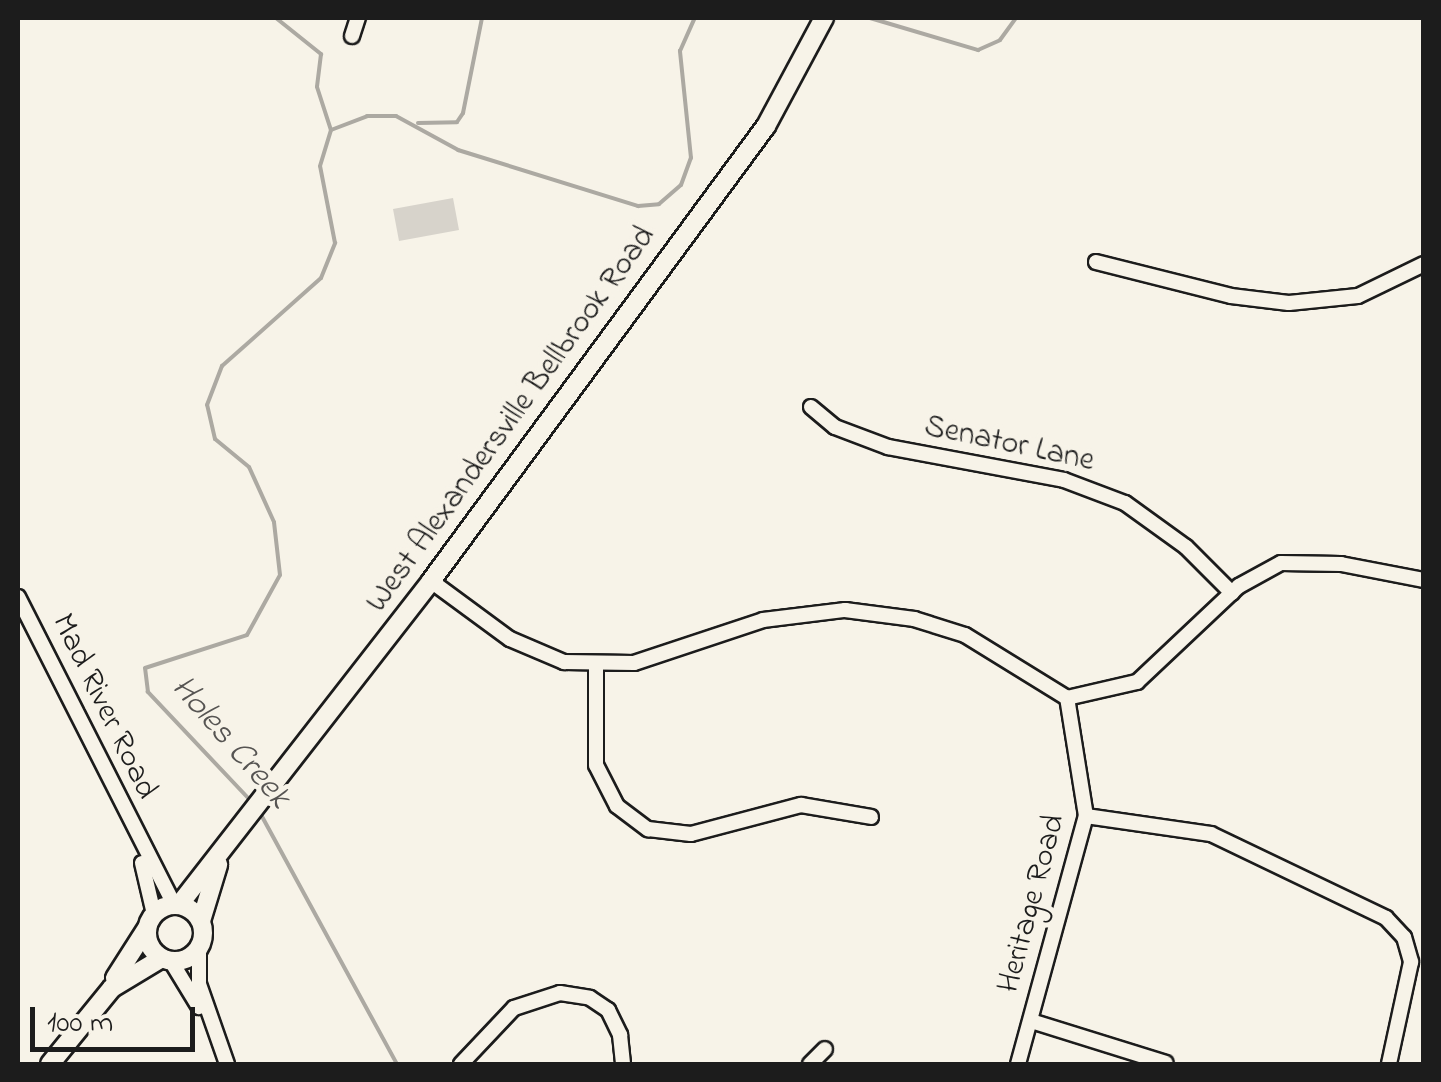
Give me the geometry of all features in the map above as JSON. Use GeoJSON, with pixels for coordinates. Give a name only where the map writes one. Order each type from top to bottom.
{"type":"FeatureCollection","features":[{"type":"Feature","properties":{"kind":"main road","name":"West Alexandersville Bellbrook Road"},"geometry":{"type":"LineString","coordinates":[[151,920],[176,904],[243,826],[431,581],[766,126],[822,22]]}},
{"type":"Feature","properties":{"kind":"main road","name":"West Alexandersville Bellbrook Road"},"geometry":{"type":"LineString","coordinates":[[199,947],[202,922],[228,844]]}},
{"type":"Feature","properties":{"kind":"main road"},"geometry":{"type":"LineString","coordinates":[[176,904],[202,922]]}},
{"type":"Feature","properties":{"kind":"main road"},"geometry":{"type":"LineString","coordinates":[[151,920],[148,941],[167,959]]}},
{"type":"Feature","properties":{"kind":"main road"},"geometry":{"type":"LineString","coordinates":[[50,1064],[112,988],[151,920]]}},
{"type":"Feature","properties":{"kind":"main road"},"geometry":{"type":"LineString","coordinates":[[112,988],[167,959],[186,959],[199,947]]}},
{"type":"Feature","properties":{"kind":"street"},"geometry":{"type":"LineString","coordinates":[[352,36],[358,18]]}},
{"type":"Feature","properties":{"kind":"street"},"geometry":{"type":"LineString","coordinates":[[1096,262],[1230,296],[1289,303],[1358,296],[1424,264]]}},
{"type":"Feature","properties":{"kind":"street","name":"Senator Lane"},"geometry":{"type":"LineString","coordinates":[[811,408],[835,427],[888,447],[1064,480],[1125,503],[1186,547],[1232,593]]}},
{"type":"Feature","properties":{"kind":"street"},"geometry":{"type":"LineString","coordinates":[[431,581],[528,648],[596,667],[667,654],[763,620],[845,610],[914,618],[965,635],[1067,698],[1137,682],[1261,571],[1293,561],[1424,580]]}},
{"type":"Feature","properties":{"kind":"street","name":"Mad River Road"},"geometry":{"type":"LineString","coordinates":[[18,597],[138,843],[176,904]]}},
{"type":"Feature","properties":{"kind":"street"},"geometry":{"type":"LineString","coordinates":[[596,667],[596,765],[617,806],[648,828],[690,834],[801,805],[872,816]]}},
{"type":"Feature","properties":{"kind":"street","name":"Heritage Road"},"geometry":{"type":"LineString","coordinates":[[1018,1064],[1086,816],[1067,698]]}},
{"type":"Feature","properties":{"kind":"street"},"geometry":{"type":"LineString","coordinates":[[1086,816],[1211,834],[1386,918],[1404,937],[1411,962],[1389,1064]]}},
{"type":"Feature","properties":{"kind":"street","name":"Mad River Road"},"geometry":{"type":"LineString","coordinates":[[138,843],[151,920]]}},
{"type":"Feature","properties":{"kind":"street"},"geometry":{"type":"LineString","coordinates":[[199,947],[198,976],[228,1064]]}},
{"type":"Feature","properties":{"kind":"street"},"geometry":{"type":"LineString","coordinates":[[167,959],[215,1033]]}},
{"type":"Feature","properties":{"kind":"street"},"geometry":{"type":"LineString","coordinates":[[461,1064],[514,1008],[560,993],[608,1010],[620,1035],[623,1064]]}},
{"type":"Feature","properties":{"kind":"street"},"geometry":{"type":"LineString","coordinates":[[1030,1021],[1166,1062]]}},
{"type":"Feature","properties":{"kind":"street"},"geometry":{"type":"LineString","coordinates":[[810,1064],[826,1050]]}},
{"type":"Feature","properties":{"kind":"shaded area"},"geometry":{"type":"Polygon","coordinates":[[[453,198],[459,230],[399,241],[393,209],[453,198]]]}},
{"type":"Feature","properties":{"kind":"waterway"},"geometry":{"type":"LineString","coordinates":[[276,18],[321,54],[317,87],[331,130]]}},
{"type":"Feature","properties":{"kind":"waterway"},"geometry":{"type":"LineString","coordinates":[[418,123],[457,122],[463,113],[482,18]]}},
{"type":"Feature","properties":{"kind":"waterway","name":"Holes Creek"},"geometry":{"type":"LineString","coordinates":[[250,800],[148,692],[145,668],[247,635],[280,575],[274,522],[249,467],[215,439],[207,405],[222,366],[321,278],[335,243],[320,166],[331,130],[367,116],[396,116],[458,150],[638,206],[659,204],[681,185],[691,158],[680,51],[695,18]]}},
{"type":"Feature","properties":{"kind":"waterway"},"geometry":{"type":"LineString","coordinates":[[870,18],[978,50],[1000,40],[1016,18]]}},
{"type":"Feature","properties":{"kind":"waterway","name":"Holes Creek"},"geometry":{"type":"LineString","coordinates":[[259,811],[397,1064]]}}]}
